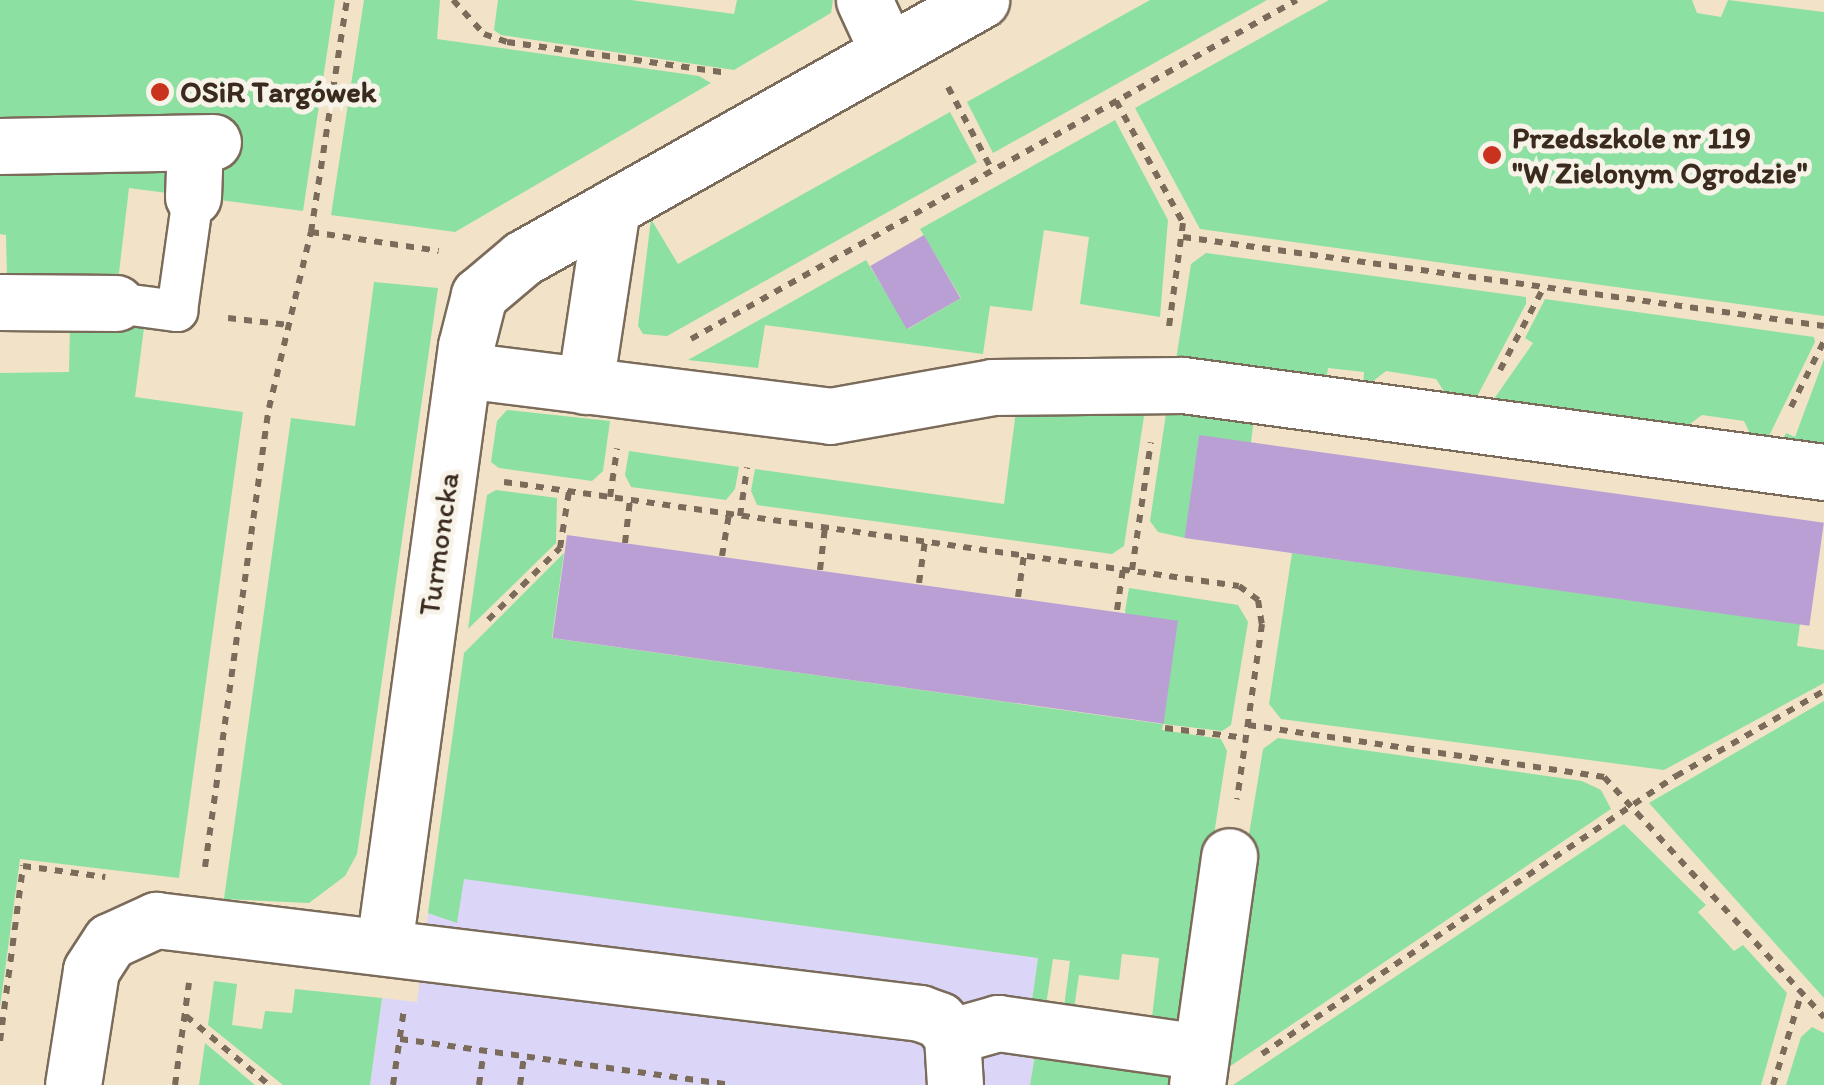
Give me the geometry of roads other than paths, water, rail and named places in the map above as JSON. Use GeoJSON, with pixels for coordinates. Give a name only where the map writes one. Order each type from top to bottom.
{"type":"FeatureCollection","features":[{"type":"Feature","properties":{"kind":"street"},"geometry":{"type":"LineString","coordinates":[[864,0],[904,43]]}},
{"type":"Feature","properties":{"kind":"street","name":"Turmoncka"},"geometry":{"type":"LineString","coordinates":[[398,948],[463,370],[475,304],[492,279],[980,0]]}},
{"type":"Feature","properties":{"kind":"street"},"geometry":{"type":"LineString","coordinates":[[0,146],[204,142],[177,312],[116,303],[0,302]]}},
{"type":"Feature","properties":{"kind":"street"},"geometry":{"type":"LineString","coordinates":[[585,386],[612,208]]}},
{"type":"Feature","properties":{"kind":"street"},"geometry":{"type":"LineString","coordinates":[[463,370],[842,416],[992,387],[1183,385],[1824,472]]}},
{"type":"Feature","properties":{"kind":"street"},"geometry":{"type":"LineString","coordinates":[[73,1085],[91,970],[110,942],[139,923],[173,920],[920,1013],[938,1020],[953,1060],[998,1023],[1215,1067],[1229,856]]}},
{"type":"Feature","properties":{"kind":"place","name":"OSiR Targówek"},"geometry":{"type":"Point","coordinates":[160,92]}},
{"type":"Feature","properties":{"kind":"place","name":"Przedszkole nr 119 \"W Zielonym Ogrodzie\""},"geometry":{"type":"Point","coordinates":[1492,155]}}]}
